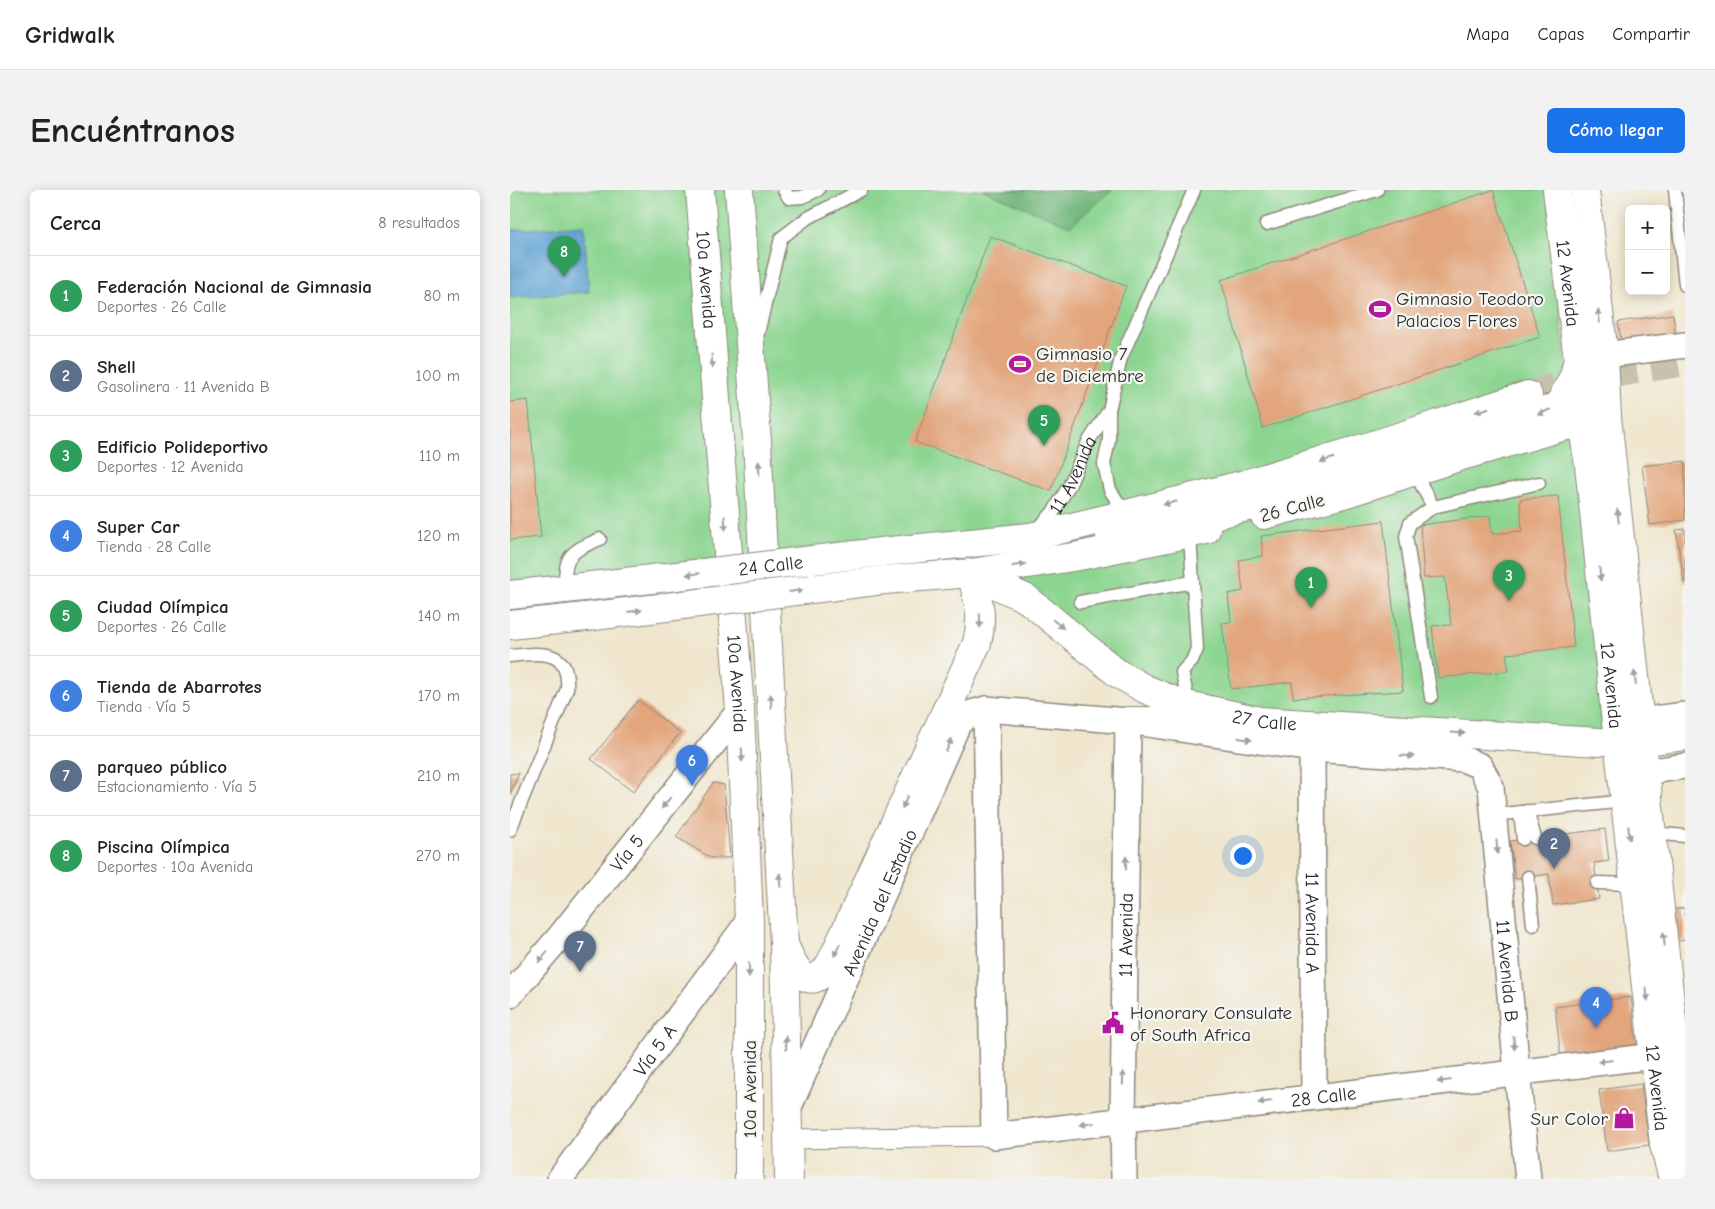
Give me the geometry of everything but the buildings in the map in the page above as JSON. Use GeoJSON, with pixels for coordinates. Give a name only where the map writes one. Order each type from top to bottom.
{"type":"FeatureCollection","features":[{"type":"Feature","properties":{"kind":"main road","name":"10a Avenida"},"geometry":{"type":"LineString","coordinates":[[700,190],[718,444],[740,710],[749,921],[749,1179]]}},
{"type":"Feature","properties":{"kind":"main road","name":"10a Avenida"},"geometry":{"type":"LineString","coordinates":[[739,190],[757,440],[784,944],[789,1179]]}},
{"type":"Feature","properties":{"kind":"main road","name":"12 Avenida"},"geometry":{"type":"LineString","coordinates":[[1556,190],[1591,357]]}},
{"type":"Feature","properties":{"kind":"main road","name":"12 Avenida"},"geometry":{"type":"LineString","coordinates":[[1584,190],[1595,419],[1645,730],[1646,772],[1672,1056],[1684,1142],[1682,1179]]}},
{"type":"Feature","properties":{"kind":"main road"},"geometry":{"type":"LineString","coordinates":[[1030,537],[1086,540],[1185,522],[1252,506],[1487,432],[1532,417],[1559,405],[1574,376],[1591,357]]}},
{"type":"Feature","properties":{"kind":"main road","name":"26 Calle"},"geometry":{"type":"LineString","coordinates":[[1030,537],[1245,484],[1367,447],[1528,394]]}},
{"type":"Feature","properties":{"kind":"main road","name":"12 Avenida"},"geometry":{"type":"LineString","coordinates":[[1595,419],[1589,466],[1635,884],[1672,1056],[1664,1145],[1673,1179]]}},
{"type":"Feature","properties":{"kind":"main road","name":"26 Calle"},"geometry":{"type":"LineString","coordinates":[[971,573],[1079,556],[1190,535],[1347,493],[1414,471],[1595,419]]}},
{"type":"Feature","properties":{"kind":"main road"},"geometry":{"type":"LineString","coordinates":[[718,444],[757,440]]}},
{"type":"Feature","properties":{"kind":"main road","name":"24 Calle"},"geometry":{"type":"LineString","coordinates":[[510,595],[881,552],[1030,537]]}},
{"type":"Feature","properties":{"kind":"main road"},"geometry":{"type":"LineString","coordinates":[[784,944],[795,966],[804,977],[817,977],[824,972],[834,956],[977,643],[981,626],[979,605],[971,573]]}},
{"type":"Feature","properties":{"kind":"main road","name":"24 Calle"},"geometry":{"type":"LineString","coordinates":[[510,625],[884,580],[971,573]]}},
{"type":"Feature","properties":{"kind":"main road","name":"27 Calle"},"geometry":{"type":"LineString","coordinates":[[971,573],[1028,600],[1116,673],[1145,689],[1182,704],[1260,721],[1599,742]]}},
{"type":"Feature","properties":{"kind":"main road"},"geometry":{"type":"LineString","coordinates":[[1128,721],[1260,721]]}},
{"type":"Feature","properties":{"kind":"main road"},"geometry":{"type":"LineString","coordinates":[[1645,730],[1685,736]]}},
{"type":"Feature","properties":{"kind":"street"},"geometry":{"type":"LineString","coordinates":[[1591,357],[1685,345]]}},
{"type":"Feature","properties":{"kind":"street"},"geometry":{"type":"LineString","coordinates":[[788,1139],[994,1136],[986,708]]}},
{"type":"Feature","properties":{"kind":"street","name":"27 Calle"},"geometry":{"type":"LineString","coordinates":[[986,708],[1128,721],[1312,749],[1463,759],[1480,766]]}},
{"type":"Feature","properties":{"kind":"street","name":"Avenida del Estadio"},"geometry":{"type":"LineString","coordinates":[[788,1109],[958,724],[971,713],[986,708]]}},
{"type":"Feature","properties":{"kind":"street","name":"Vía 5"},"geometry":{"type":"LineString","coordinates":[[510,995],[562,934],[740,710]]}},
{"type":"Feature","properties":{"kind":"street"},"geometry":{"type":"LineString","coordinates":[[1645,730],[1685,715]]}},
{"type":"Feature","properties":{"kind":"street","name":"11 Avenida"},"geometry":{"type":"LineString","coordinates":[[1124,1179],[1123,1119],[1128,721]]}},
{"type":"Feature","properties":{"kind":"street","name":"11 Avenida A"},"geometry":{"type":"LineString","coordinates":[[1312,749],[1314,1096]]}},
{"type":"Feature","properties":{"kind":"street","name":"11 Avenida B"},"geometry":{"type":"LineString","coordinates":[[1480,766],[1491,787],[1528,1179]]}},
{"type":"Feature","properties":{"kind":"street"},"geometry":{"type":"LineString","coordinates":[[1646,772],[1685,766]]}},
{"type":"Feature","properties":{"kind":"street","name":"Vía 5 A"},"geometry":{"type":"LineString","coordinates":[[560,1179],[749,921]]}},
{"type":"Feature","properties":{"kind":"street","name":"28 Calle"},"geometry":{"type":"LineString","coordinates":[[994,1136],[1517,1072],[1672,1056]]}},
{"type":"Feature","properties":{"kind":"lane"},"geometry":{"type":"LineString","coordinates":[[784,190],[789,198],[802,197],[818,190]]}},
{"type":"Feature","properties":{"kind":"lane"},"geometry":{"type":"LineString","coordinates":[[752,358],[781,238],[806,218],[861,190]]}},
{"type":"Feature","properties":{"kind":"lane"},"geometry":{"type":"LineString","coordinates":[[1126,514],[1110,490],[1104,464],[1109,440],[1109,410],[1121,358],[1194,190]]}},
{"type":"Feature","properties":{"kind":"lane"},"geometry":{"type":"LineString","coordinates":[[1266,224],[1377,190]]}},
{"type":"Feature","properties":{"kind":"lane"},"geometry":{"type":"LineString","coordinates":[[1675,190],[1685,285]]}},
{"type":"Feature","properties":{"kind":"lane","name":"11 Avenida"},"geometry":{"type":"LineString","coordinates":[[1030,537],[1054,511],[1070,484],[1088,442],[1109,410]]}},
{"type":"Feature","properties":{"kind":"lane"},"geometry":{"type":"LineString","coordinates":[[1414,471],[1433,507]]}},
{"type":"Feature","properties":{"kind":"lane"},"geometry":{"type":"LineString","coordinates":[[1431,697],[1406,536],[1410,523],[1433,507],[1539,483]]}},
{"type":"Feature","properties":{"kind":"lane"},"geometry":{"type":"LineString","coordinates":[[1186,691],[1182,672],[1192,661],[1197,649],[1190,535]]}},
{"type":"Feature","properties":{"kind":"lane"},"geometry":{"type":"LineString","coordinates":[[574,588],[564,577],[568,558],[575,550],[600,539]]}},
{"type":"Feature","properties":{"kind":"lane"},"geometry":{"type":"LineString","coordinates":[[1080,602],[1192,582]]}},
{"type":"Feature","properties":{"kind":"lane"},"geometry":{"type":"LineString","coordinates":[[510,656],[535,653],[552,655],[564,665],[568,675],[567,689],[510,830]]}},
{"type":"Feature","properties":{"kind":"lane"},"geometry":{"type":"LineString","coordinates":[[1494,815],[1625,801]]}},
{"type":"Feature","properties":{"kind":"lane"},"geometry":{"type":"LineString","coordinates":[[1523,812],[1529,838]]}},
{"type":"Feature","properties":{"kind":"lane"},"geometry":{"type":"LineString","coordinates":[[1652,833],[1685,836]]}},
{"type":"Feature","properties":{"kind":"lane"},"geometry":{"type":"LineString","coordinates":[[1528,877],[1533,925]]}},
{"type":"Feature","properties":{"kind":"lane"},"geometry":{"type":"LineString","coordinates":[[1597,883],[1635,884]]}},
{"type":"Feature","properties":{"kind":"green space"},"geometry":{"type":"Polygon","coordinates":[[[510,190],[1547,190],[1607,733],[1269,713],[1158,686],[997,577],[880,540],[510,583],[510,190]]]}},
{"type":"Feature","properties":{"kind":"green space"},"geometry":{"type":"Polygon","coordinates":[[[983,190],[1113,190],[1070,226],[983,190]]]}},
{"type":"Feature","properties":{"kind":"water"},"geometry":{"type":"Polygon","coordinates":[[[584,225],[589,292],[510,298],[510,230],[584,225]]]}},
{"type":"Feature","properties":{"kind":"tunnel"},"geometry":{"type":"LineString","coordinates":[[1528,395],[1576,380],[1685,362]]}},
{"type":"Feature","properties":{"kind":"place","name":"Piscina Olímpica"},"geometry":{"type":"Point","coordinates":[564,277]}},
{"type":"Feature","properties":{"kind":"place","name":"Gimnasio Teodoro Palacios Flores"},"geometry":{"type":"Point","coordinates":[1380,309]}},
{"type":"Feature","properties":{"kind":"place","name":"Gimnasio 7 de Diciembre"},"geometry":{"type":"Point","coordinates":[1020,364]}},
{"type":"Feature","properties":{"kind":"place","name":"Ciudad Olímpica"},"geometry":{"type":"Point","coordinates":[1044,446]}},
{"type":"Feature","properties":{"kind":"place","name":"Edificio Polideportivo"},"geometry":{"type":"Point","coordinates":[1509,601]}},
{"type":"Feature","properties":{"kind":"place","name":"Federación Nacional de Gimnasia"},"geometry":{"type":"Point","coordinates":[1311,608]}},
{"type":"Feature","properties":{"kind":"place","name":"Tienda de Abarrotes"},"geometry":{"type":"Point","coordinates":[692,786]}},
{"type":"Feature","properties":{"kind":"place","name":"Shell"},"geometry":{"type":"Point","coordinates":[1554,869]}},
{"type":"Feature","properties":{"kind":"place","name":"parqueo público"},"geometry":{"type":"Point","coordinates":[580,972]}},
{"type":"Feature","properties":{"kind":"place","name":"Honorary Consulate of South Africa"},"geometry":{"type":"Point","coordinates":[1113,1023]}},
{"type":"Feature","properties":{"kind":"place","name":"Super Car"},"geometry":{"type":"Point","coordinates":[1596,1028]}},
{"type":"Feature","properties":{"kind":"place","name":"Sur Color"},"geometry":{"type":"Point","coordinates":[1624,1118]}}]}
